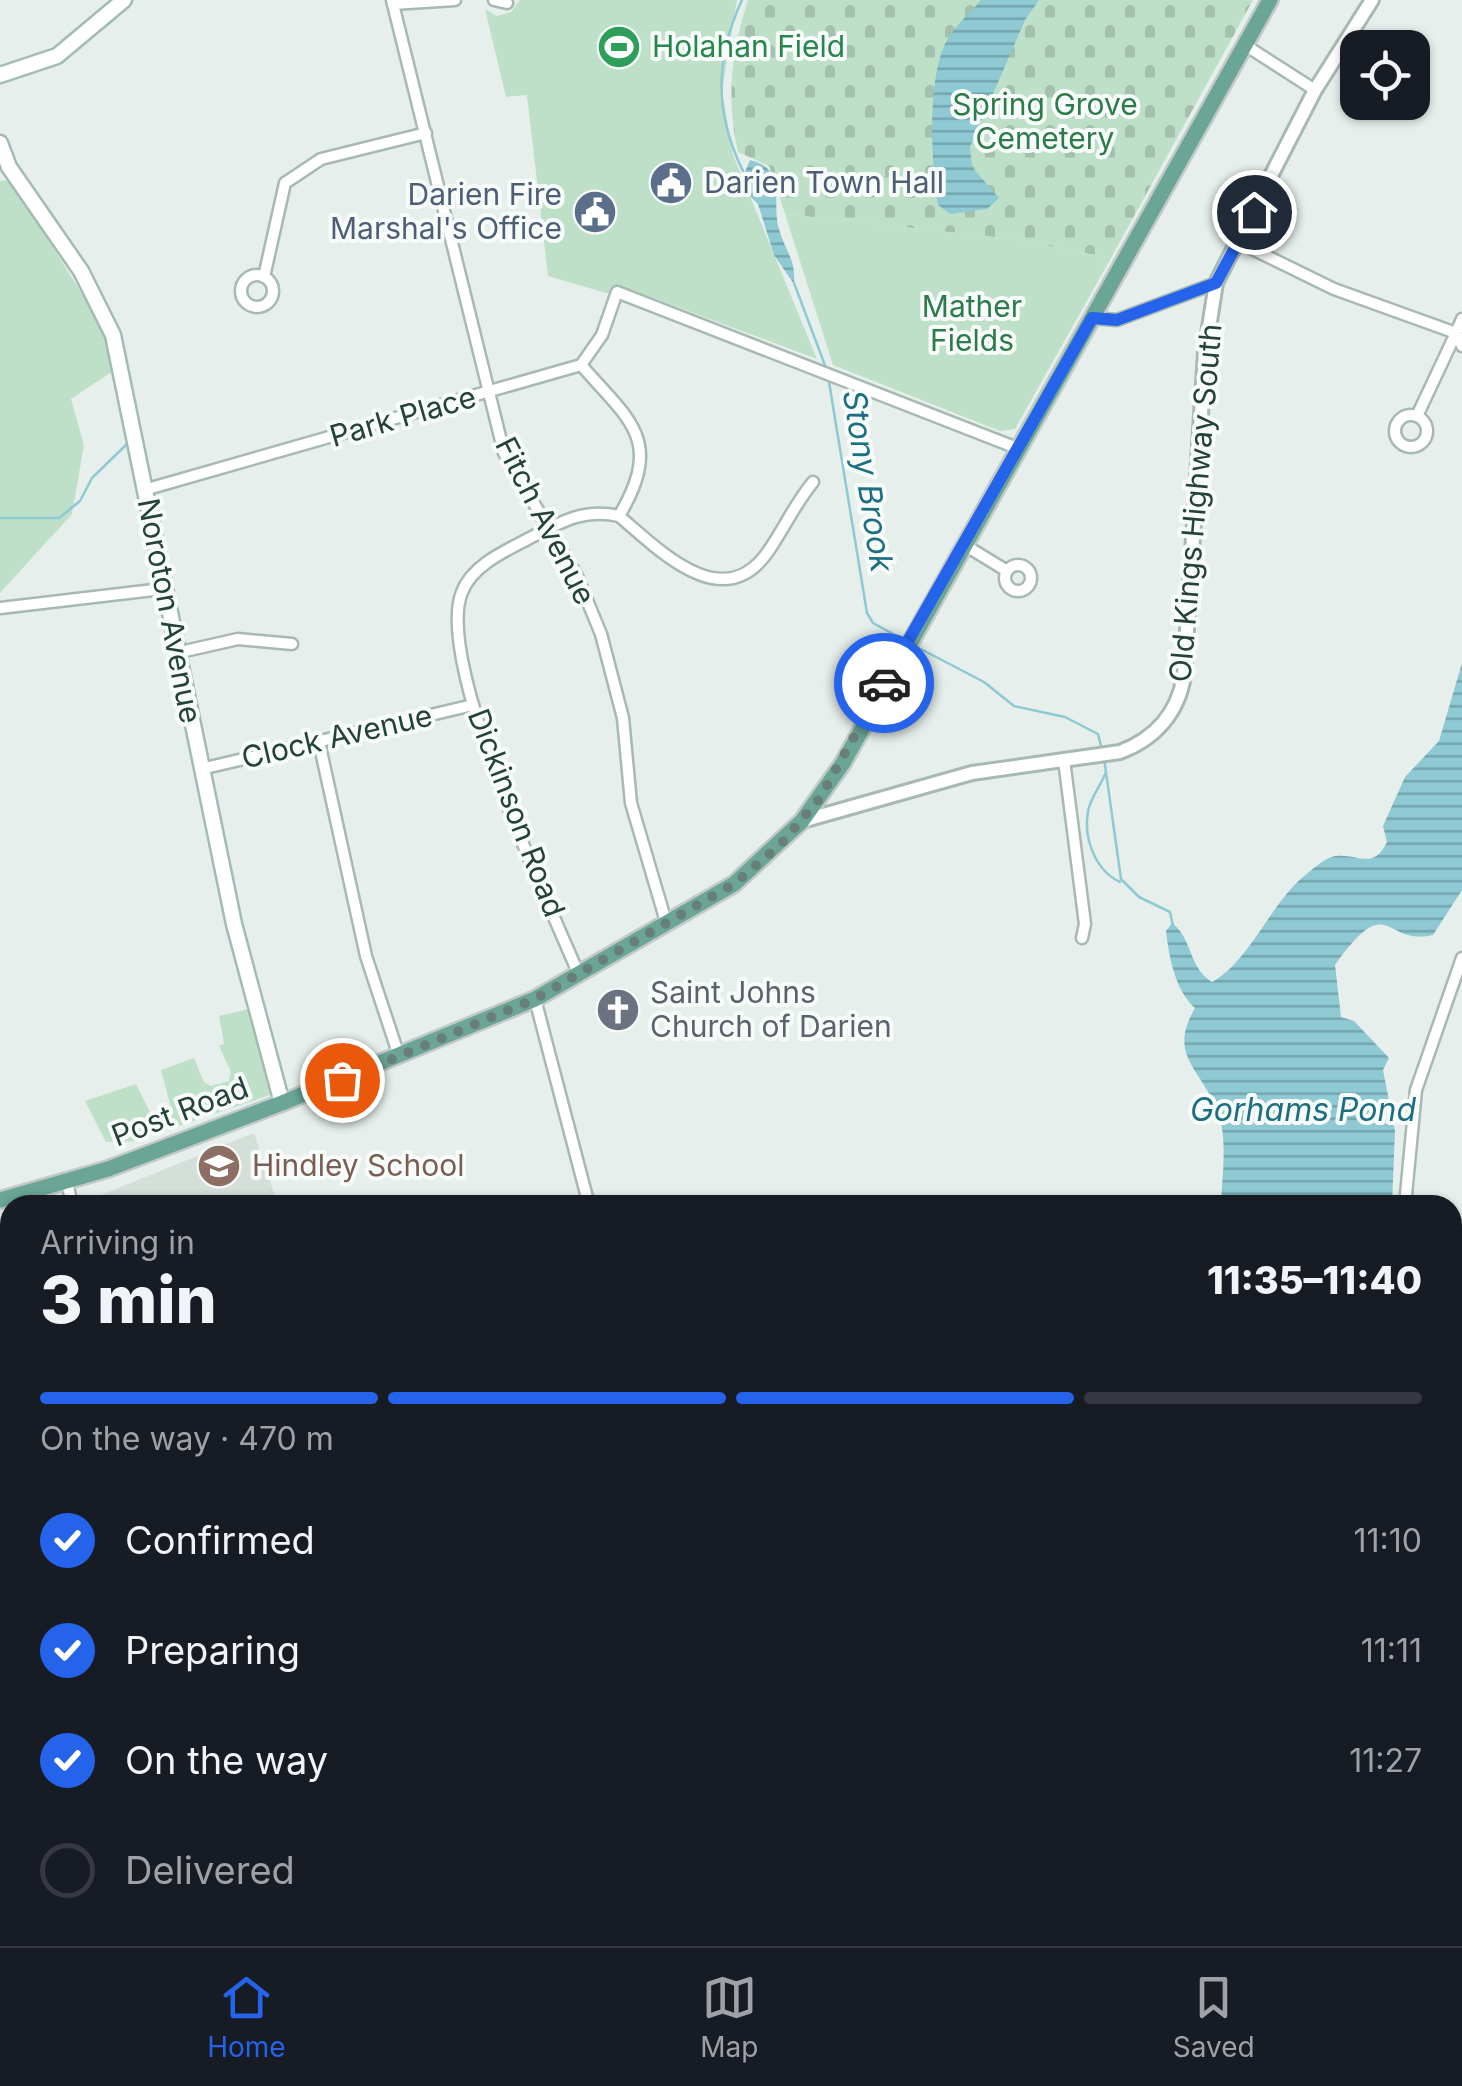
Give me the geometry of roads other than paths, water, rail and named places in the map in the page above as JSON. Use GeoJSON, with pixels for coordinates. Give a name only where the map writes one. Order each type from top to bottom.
{"type":"FeatureCollection","features":[{"type":"Feature","properties":{"kind":"main road"},"geometry":{"type":"LineString","coordinates":[[0,75],[58,56],[124,0]]}},
{"type":"Feature","properties":{"kind":"main road","name":"Post Road"},"geometry":{"type":"LineString","coordinates":[[19,1195],[68,1182],[282,1103],[535,999],[734,884],[802,820],[843,763],[916,626],[1270,0]]}},
{"type":"Feature","properties":{"kind":"main road","name":"Noroton Avenue"},"geometry":{"type":"LineString","coordinates":[[0,144],[9,167],[81,271],[112,335],[234,924],[282,1103]]}},
{"type":"Feature","properties":{"kind":"street"},"geometry":{"type":"LineString","coordinates":[[392,2],[455,0]]}},
{"type":"Feature","properties":{"kind":"street"},"geometry":{"type":"LineString","coordinates":[[494,0],[507,3]]}},
{"type":"Feature","properties":{"kind":"street","name":"Old Kings Highway South"},"geometry":{"type":"LineString","coordinates":[[802,820],[972,773],[1103,756],[1133,747],[1162,724],[1182,687],[1202,385],[1216,283],[1315,90],[1372,0]]}},
{"type":"Feature","properties":{"kind":"street","name":"Fitch Avenue"},"geometry":{"type":"LineString","coordinates":[[392,2],[504,453],[577,576],[601,634],[623,718],[631,803],[667,925]]}},
{"type":"Feature","properties":{"kind":"street"},"geometry":{"type":"LineString","coordinates":[[1245,45],[1315,90]]}},
{"type":"Feature","properties":{"kind":"street"},"geometry":{"type":"LineString","coordinates":[[264,277],[285,182],[321,159],[426,133]]}},
{"type":"Feature","properties":{"kind":"street"},"geometry":{"type":"LineString","coordinates":[[1238,242],[1334,289],[1456,333],[1462,346]]}},
{"type":"Feature","properties":{"kind":"street"},"geometry":{"type":"LineString","coordinates":[[1092,318],[1117,320],[1216,283]]}},
{"type":"Feature","properties":{"kind":"street"},"geometry":{"type":"LineString","coordinates":[[814,482],[790,510],[768,552],[753,570],[734,580],[708,579],[676,564],[619,516],[630,498],[641,455],[640,436],[581,365],[602,335],[617,292],[1017,448]]}},
{"type":"Feature","properties":{"kind":"street"},"geometry":{"type":"LineString","coordinates":[[1417,416],[1462,319]]}},
{"type":"Feature","properties":{"kind":"street","name":"Park Place"},"geometry":{"type":"LineString","coordinates":[[144,490],[581,365]]}},
{"type":"Feature","properties":{"kind":"street","name":"Dickinson Road"},"geometry":{"type":"LineString","coordinates":[[580,975],[513,820],[474,705],[458,632],[461,593],[476,572],[499,554],[546,529],[579,514],[619,516]]}},
{"type":"Feature","properties":{"kind":"street"},"geometry":{"type":"LineString","coordinates":[[963,544],[1007,571]]}},
{"type":"Feature","properties":{"kind":"street"},"geometry":{"type":"LineString","coordinates":[[0,608],[162,588]]}},
{"type":"Feature","properties":{"kind":"street"},"geometry":{"type":"LineString","coordinates":[[176,652],[238,639],[292,644]]}},
{"type":"Feature","properties":{"kind":"street","name":"Clock Avenue"},"geometry":{"type":"LineString","coordinates":[[201,769],[474,705]]}},
{"type":"Feature","properties":{"kind":"street"},"geometry":{"type":"LineString","coordinates":[[320,742],[366,956],[399,1056]]}},
{"type":"Feature","properties":{"kind":"street"},"geometry":{"type":"LineString","coordinates":[[1064,760],[1085,924],[1082,938]]}},
{"type":"Feature","properties":{"kind":"street"},"geometry":{"type":"LineString","coordinates":[[1406,1195],[1416,1090],[1462,958]]}},
{"type":"Feature","properties":{"kind":"street"},"geometry":{"type":"LineString","coordinates":[[535,999],[586,1195]]}},
{"type":"Feature","properties":{"kind":"street"},"geometry":{"type":"LineString","coordinates":[[68,1182],[70,1195]]}},
{"type":"Feature","properties":{"kind":"water"},"geometry":{"type":"Polygon","coordinates":[[[981,0],[1039,0],[1025,20],[970,147],[972,167],[999,198],[987,209],[950,214],[938,205],[936,188],[932,122],[936,77],[946,42],[981,0]]]}},
{"type":"Feature","properties":{"kind":"water"},"geometry":{"type":"Polygon","coordinates":[[[750,160],[762,164],[774,179],[777,219],[792,261],[794,284],[774,255],[758,204],[739,186],[750,160]]]}},
{"type":"Feature","properties":{"kind":"water","name":"Gorhams Pond"},"geometry":{"type":"Polygon","coordinates":[[[1462,663],[1462,890],[1433,935],[1417,937],[1377,925],[1353,942],[1335,965],[1341,1017],[1354,1021],[1389,1058],[1383,1070],[1395,1131],[1392,1195],[1222,1195],[1221,1123],[1185,1050],[1187,1024],[1195,1008],[1178,983],[1166,931],[1172,923],[1179,930],[1199,969],[1212,982],[1225,973],[1291,889],[1318,865],[1335,856],[1365,859],[1382,851],[1387,842],[1383,826],[1405,777],[1439,741],[1462,663]]]}},
{"type":"Feature","properties":{"kind":"waterway","name":"Stony Brook"},"geometry":{"type":"LineString","coordinates":[[742,0],[727,43],[721,85],[727,128],[743,171]]}},
{"type":"Feature","properties":{"kind":"waterway","name":"Stony Brook"},"geometry":{"type":"LineString","coordinates":[[794,283],[826,368]]}},
{"type":"Feature","properties":{"kind":"waterway","name":"Stony Brook"},"geometry":{"type":"LineString","coordinates":[[828,376],[867,613],[873,623],[904,640]]}},
{"type":"Feature","properties":{"kind":"waterway"},"geometry":{"type":"LineString","coordinates":[[0,518],[59,518],[80,501],[92,478],[127,444]]}},
{"type":"Feature","properties":{"kind":"waterway","name":"Stony Brook"},"geometry":{"type":"LineString","coordinates":[[915,646],[984,682],[1014,706],[1065,717],[1098,734],[1102,750]]}},
{"type":"Feature","properties":{"kind":"waterway","name":"Stony Brook"},"geometry":{"type":"LineString","coordinates":[[1104,758],[1121,879],[1139,897],[1170,912],[1173,926]]}},
{"type":"Feature","properties":{"kind":"waterway"},"geometry":{"type":"LineString","coordinates":[[1106,772],[1089,806],[1087,832],[1098,861],[1120,882]]}},
{"type":"Feature","properties":{"kind":"place","name":"Holahan Field"},"geometry":{"type":"Point","coordinates":[619,47]}},
{"type":"Feature","properties":{"kind":"place","name":"Darien Town Hall"},"geometry":{"type":"Point","coordinates":[671,183]}},
{"type":"Feature","properties":{"kind":"place","name":"Darien Fire Marshal's Office"},"geometry":{"type":"Point","coordinates":[595,212]}},
{"type":"Feature","properties":{"kind":"place","name":"Saint Johns Church of Darien"},"geometry":{"type":"Point","coordinates":[618,1010]}},
{"type":"Feature","properties":{"kind":"place","name":"Hindley School"},"geometry":{"type":"Point","coordinates":[219,1166]}},
{"type":"Feature","properties":{"kind":"park label","name":"Spring Grove Cemetery"},"geometry":{"type":"Point","coordinates":[1045,122]}},
{"type":"Feature","properties":{"kind":"park label","name":"Mather Fields"},"geometry":{"type":"Point","coordinates":[972,324]}}]}
